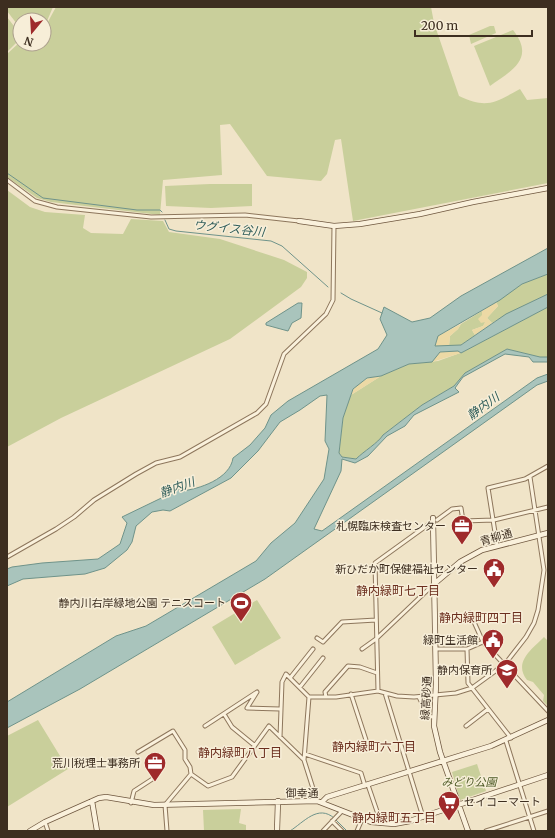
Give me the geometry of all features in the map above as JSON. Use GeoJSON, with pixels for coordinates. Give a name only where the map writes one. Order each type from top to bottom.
{"type":"FeatureCollection","features":[{"type":"Feature","properties":{"kind":"street"},"geometry":{"type":"LineString","coordinates":[[7,180],[35,201],[56,207],[151,217],[245,215],[334,226],[360,224],[420,214],[473,202],[548,188]]}},
{"type":"Feature","properties":{"kind":"street"},"geometry":{"type":"LineString","coordinates":[[7,556],[56,529],[74,517],[94,500],[143,470],[156,463],[180,457],[257,413],[266,404],[284,354],[318,323],[326,314],[333,300],[334,226]]}},
{"type":"Feature","properties":{"kind":"street"},"geometry":{"type":"LineString","coordinates":[[497,545],[488,488],[530,477],[548,466]]}},
{"type":"Feature","properties":{"kind":"street"},"geometry":{"type":"LineString","coordinates":[[309,697],[326,697],[378,691],[397,696],[419,697],[456,693],[472,688],[505,664],[526,637],[537,615],[544,570],[530,477]]}},
{"type":"Feature","properties":{"kind":"street"},"geometry":{"type":"LineString","coordinates":[[434,519],[452,509],[462,508],[463,521],[494,520],[548,506]]}},
{"type":"Feature","properties":{"kind":"street","name":"緑高砂通"},"geometry":{"type":"LineString","coordinates":[[434,519],[436,650],[433,717],[436,740],[468,831]]}},
{"type":"Feature","properties":{"kind":"street"},"geometry":{"type":"LineString","coordinates":[[378,691],[375,563],[429,524]]}},
{"type":"Feature","properties":{"kind":"street","name":"青柳通"},"geometry":{"type":"LineString","coordinates":[[434,584],[460,562],[482,550],[548,533]]}},
{"type":"Feature","properties":{"kind":"street"},"geometry":{"type":"LineString","coordinates":[[542,551],[548,550]]}},
{"type":"Feature","properties":{"kind":"street"},"geometry":{"type":"LineString","coordinates":[[362,649],[376,639],[434,584]]}},
{"type":"Feature","properties":{"kind":"street"},"geometry":{"type":"LineString","coordinates":[[470,613],[483,642],[548,711]]}},
{"type":"Feature","properties":{"kind":"street"},"geometry":{"type":"LineString","coordinates":[[318,638],[323,642],[342,622],[376,620]]}},
{"type":"Feature","properties":{"kind":"street"},"geometry":{"type":"LineString","coordinates":[[436,650],[467,649],[483,642]]}},
{"type":"Feature","properties":{"kind":"street"},"geometry":{"type":"LineString","coordinates":[[290,678],[313,649]]}},
{"type":"Feature","properties":{"kind":"street"},"geometry":{"type":"LineString","coordinates":[[467,649],[468,684],[511,738]]}},
{"type":"Feature","properties":{"kind":"street"},"geometry":{"type":"LineString","coordinates":[[300,687],[323,658]]}},
{"type":"Feature","properties":{"kind":"street"},"geometry":{"type":"LineString","coordinates":[[326,697],[325,692],[348,666],[360,667],[377,674]]}},
{"type":"Feature","properties":{"kind":"street"},"geometry":{"type":"LineString","coordinates":[[280,737],[282,682],[286,674],[309,697],[304,760]]}},
{"type":"Feature","properties":{"kind":"street"},"geometry":{"type":"LineString","coordinates":[[204,726],[257,692],[247,708],[280,709]]}},
{"type":"Feature","properties":{"kind":"street"},"geometry":{"type":"LineString","coordinates":[[385,693],[422,817]]}},
{"type":"Feature","properties":{"kind":"street"},"geometry":{"type":"LineString","coordinates":[[351,694],[367,743]]}},
{"type":"Feature","properties":{"kind":"street"},"geometry":{"type":"LineString","coordinates":[[419,697],[428,716],[433,717]]}},
{"type":"Feature","properties":{"kind":"street"},"geometry":{"type":"LineString","coordinates":[[466,726],[488,709]]}},
{"type":"Feature","properties":{"kind":"street"},"geometry":{"type":"LineString","coordinates":[[224,714],[232,727],[254,745]]}},
{"type":"Feature","properties":{"kind":"street"},"geometry":{"type":"LineString","coordinates":[[138,752],[173,731],[185,750],[185,759],[190,767],[191,774],[208,786],[232,777],[269,726],[304,760],[320,801],[328,797],[444,762],[506,741],[548,720]]}},
{"type":"Feature","properties":{"kind":"street"},"geometry":{"type":"LineString","coordinates":[[506,741],[534,831]]}},
{"type":"Feature","properties":{"kind":"street"},"geometry":{"type":"LineString","coordinates":[[305,754],[361,773],[382,824]]}},
{"type":"Feature","properties":{"kind":"street"},"geometry":{"type":"LineString","coordinates":[[167,831],[165,805],[191,774]]}},
{"type":"Feature","properties":{"kind":"street","name":"御幸通"},"geometry":{"type":"LineString","coordinates":[[30,831],[45,822],[92,801],[106,797],[131,803],[165,805],[320,801],[362,819],[382,824],[399,824],[548,775]]}},
{"type":"Feature","properties":{"kind":"street"},"geometry":{"type":"LineString","coordinates":[[131,803],[134,791],[154,778]]}},
{"type":"Feature","properties":{"kind":"street"},"geometry":{"type":"LineString","coordinates":[[92,801],[95,830]]}},
{"type":"Feature","properties":{"kind":"street"},"geometry":{"type":"LineString","coordinates":[[277,831],[278,801]]}},
{"type":"Feature","properties":{"kind":"street"},"geometry":{"type":"LineString","coordinates":[[323,831],[343,810]]}},
{"type":"Feature","properties":{"kind":"street"},"geometry":{"type":"LineString","coordinates":[[486,831],[548,811]]}},
{"type":"Feature","properties":{"kind":"street"},"geometry":{"type":"LineString","coordinates":[[357,831],[362,819]]}},
{"type":"Feature","properties":{"kind":"street"},"geometry":{"type":"LineString","coordinates":[[334,820],[342,831]]}},
{"type":"Feature","properties":{"kind":"street"},"geometry":{"type":"LineString","coordinates":[[45,822],[48,831]]}},
{"type":"Feature","properties":{"kind":"green space"},"geometry":{"type":"Polygon","coordinates":[[[7,7],[53,7],[51,12],[12,12],[12,18],[7,11],[7,7]]]}},
{"type":"Feature","properties":{"kind":"green space"},"geometry":{"type":"Polygon","coordinates":[[[56,7],[431,7],[434,23],[459,96],[477,102],[490,103],[520,89],[527,100],[548,98],[548,183],[353,221],[341,139],[335,140],[327,174],[321,181],[267,176],[230,124],[220,125],[222,175],[163,180],[160,215],[51,202],[37,198],[7,177],[7,54],[12,49],[12,52],[52,52],[52,14],[56,7]]]}},
{"type":"Feature","properties":{"kind":"green space"},"geometry":{"type":"Polygon","coordinates":[[[7,17],[12,24],[12,47],[7,52],[7,17]]]}},
{"type":"Feature","properties":{"kind":"green space"},"geometry":{"type":"Polygon","coordinates":[[[490,26],[494,26],[496,33],[471,44],[469,35],[490,26]]]}},
{"type":"Feature","properties":{"kind":"green space"},"geometry":{"type":"Polygon","coordinates":[[[513,30],[522,49],[521,57],[513,69],[490,86],[474,46],[513,30]]]}},
{"type":"Feature","properties":{"kind":"green space"},"geometry":{"type":"Polygon","coordinates":[[[252,184],[252,206],[211,208],[166,206],[165,186],[252,184]]]}},
{"type":"Feature","properties":{"kind":"green space"},"geometry":{"type":"Polygon","coordinates":[[[7,190],[30,207],[45,212],[85,215],[83,228],[91,233],[123,234],[131,219],[163,221],[169,232],[220,239],[284,260],[307,272],[307,278],[301,287],[230,339],[61,418],[7,447],[7,190]]]}},
{"type":"Feature","properties":{"kind":"green space"},"geometry":{"type":"Polygon","coordinates":[[[548,274],[548,294],[492,323],[487,318],[498,306],[496,302],[522,284],[548,274]]]}},
{"type":"Feature","properties":{"kind":"green space"},"geometry":{"type":"Polygon","coordinates":[[[548,307],[548,357],[540,357],[507,349],[465,373],[454,386],[422,405],[383,435],[356,459],[342,457],[339,453],[343,418],[351,395],[381,376],[409,364],[438,361],[463,352],[548,307]]]}},
{"type":"Feature","properties":{"kind":"green space"},"geometry":{"type":"Polygon","coordinates":[[[482,311],[485,323],[483,326],[472,330],[475,335],[461,345],[449,346],[450,336],[461,324],[482,311]]]}},
{"type":"Feature","properties":{"kind":"green space"},"geometry":{"type":"Polygon","coordinates":[[[257,600],[281,638],[235,665],[212,627],[257,600]]]}},
{"type":"Feature","properties":{"kind":"green space"},"geometry":{"type":"Polygon","coordinates":[[[544,637],[548,641],[548,706],[543,701],[544,695],[533,682],[527,680],[523,673],[522,667],[526,656],[544,637]]]}},
{"type":"Feature","properties":{"kind":"green space"},"geometry":{"type":"Polygon","coordinates":[[[38,720],[68,769],[7,807],[7,736],[38,720]]]}},
{"type":"Feature","properties":{"kind":"green space","name":"みどり公園"},"geometry":{"type":"Polygon","coordinates":[[[477,764],[486,791],[460,800],[452,772],[477,764]]]}},
{"type":"Feature","properties":{"kind":"green space"},"geometry":{"type":"Polygon","coordinates":[[[241,809],[239,823],[246,825],[246,831],[204,831],[203,810],[241,809]]]}},
{"type":"Feature","properties":{"kind":"sand"},"geometry":{"type":"Polygon","coordinates":[[[496,302],[498,306],[487,318],[492,323],[475,335],[472,330],[483,326],[485,322],[481,323],[478,319],[482,315],[482,311],[496,302]]]}},
{"type":"Feature","properties":{"kind":"sand"},"geometry":{"type":"Polygon","coordinates":[[[461,324],[450,336],[449,346],[435,346],[438,336],[461,324]]]}},
{"type":"Feature","properties":{"kind":"sand"},"geometry":{"type":"Polygon","coordinates":[[[458,351],[461,353],[432,362],[440,352],[458,351]]]}},
{"type":"Feature","properties":{"kind":"sand"},"geometry":{"type":"Polygon","coordinates":[[[381,376],[351,395],[353,390],[363,381],[381,376]]]}},
{"type":"Feature","properties":{"kind":"water"},"geometry":{"type":"Polygon","coordinates":[[[548,248],[548,274],[522,284],[500,300],[438,336],[435,346],[461,345],[506,314],[548,294],[548,307],[461,353],[458,351],[440,352],[432,362],[409,364],[381,376],[367,378],[353,389],[343,418],[339,453],[342,457],[356,459],[383,435],[422,405],[454,386],[465,373],[507,349],[540,357],[548,357],[548,362],[533,362],[529,357],[505,354],[463,377],[455,388],[459,392],[414,415],[405,426],[387,436],[368,456],[355,463],[342,459],[341,471],[314,529],[322,531],[537,378],[548,374],[548,381],[537,385],[265,579],[80,689],[7,728],[7,702],[116,636],[146,626],[256,561],[271,543],[295,523],[324,479],[329,449],[325,441],[327,395],[320,396],[280,422],[258,451],[231,478],[170,511],[163,510],[152,512],[136,526],[132,542],[127,550],[105,568],[85,574],[23,579],[7,586],[7,569],[42,563],[98,559],[120,544],[127,523],[122,517],[180,489],[182,491],[189,490],[213,482],[226,472],[231,465],[233,458],[250,445],[265,428],[271,415],[288,401],[378,349],[387,335],[380,319],[384,307],[412,322],[430,318],[461,296],[548,248]]]}},
{"type":"Feature","properties":{"kind":"water"},"geometry":{"type":"Polygon","coordinates":[[[298,303],[302,303],[301,318],[292,323],[288,331],[266,325],[266,323],[298,303]]]}},
{"type":"Feature","properties":{"kind":"waterway","name":"ウグイス谷川"},"geometry":{"type":"LineString","coordinates":[[7,173],[43,198],[137,210],[160,210],[162,212]]}},
{"type":"Feature","properties":{"kind":"waterway","name":"ウグイス谷川"},"geometry":{"type":"LineString","coordinates":[[165,220],[169,229],[176,231],[271,241],[282,246],[328,287]]}},
{"type":"Feature","properties":{"kind":"waterway","name":"ウグイス谷川"},"geometry":{"type":"LineString","coordinates":[[341,293],[382,313]]}},
{"type":"Feature","properties":{"kind":"waterway"},"geometry":{"type":"LineString","coordinates":[[290,831],[306,819],[317,814],[328,814],[334,818]]}},
{"type":"Feature","properties":{"kind":"waterway"},"geometry":{"type":"LineString","coordinates":[[336,820],[347,831]]}},
{"type":"Feature","properties":{"kind":"place","name":"札幌臨床検査センター"},"geometry":{"type":"Point","coordinates":[462,546]}},
{"type":"Feature","properties":{"kind":"place","name":"新ひだか町保健福祉センター"},"geometry":{"type":"Point","coordinates":[494,588]}},
{"type":"Feature","properties":{"kind":"place","name":"静内川右岸緑地公園 テニスコート"},"geometry":{"type":"Point","coordinates":[241,622]}},
{"type":"Feature","properties":{"kind":"place","name":"緑町生活館"},"geometry":{"type":"Point","coordinates":[493,660]}},
{"type":"Feature","properties":{"kind":"place","name":"静内保育所"},"geometry":{"type":"Point","coordinates":[507,690]}},
{"type":"Feature","properties":{"kind":"place","name":"荒川税理士事務所"},"geometry":{"type":"Point","coordinates":[155,782]}},
{"type":"Feature","properties":{"kind":"place","name":"セイコーマート"},"geometry":{"type":"Point","coordinates":[449,822]}},
{"type":"Feature","properties":{"kind":"district","name":"静内緑町七丁目"},"geometry":{"type":"Point","coordinates":[398,590]}},
{"type":"Feature","properties":{"kind":"district","name":"静内緑町四丁目"},"geometry":{"type":"Point","coordinates":[481,617]}},
{"type":"Feature","properties":{"kind":"district","name":"静内緑町六丁目"},"geometry":{"type":"Point","coordinates":[374,746]}},
{"type":"Feature","properties":{"kind":"district","name":"静内緑町八丁目"},"geometry":{"type":"Point","coordinates":[240,752]}},
{"type":"Feature","properties":{"kind":"district","name":"静内緑町五丁目"},"geometry":{"type":"Point","coordinates":[394,817]}},
{"type":"Feature","properties":{"kind":"water label","name":"静内川"},"geometry":{"type":"Point","coordinates":[483,406]}},
{"type":"Feature","properties":{"kind":"water label","name":"静内川"},"geometry":{"type":"Point","coordinates":[177,487]}}]}
